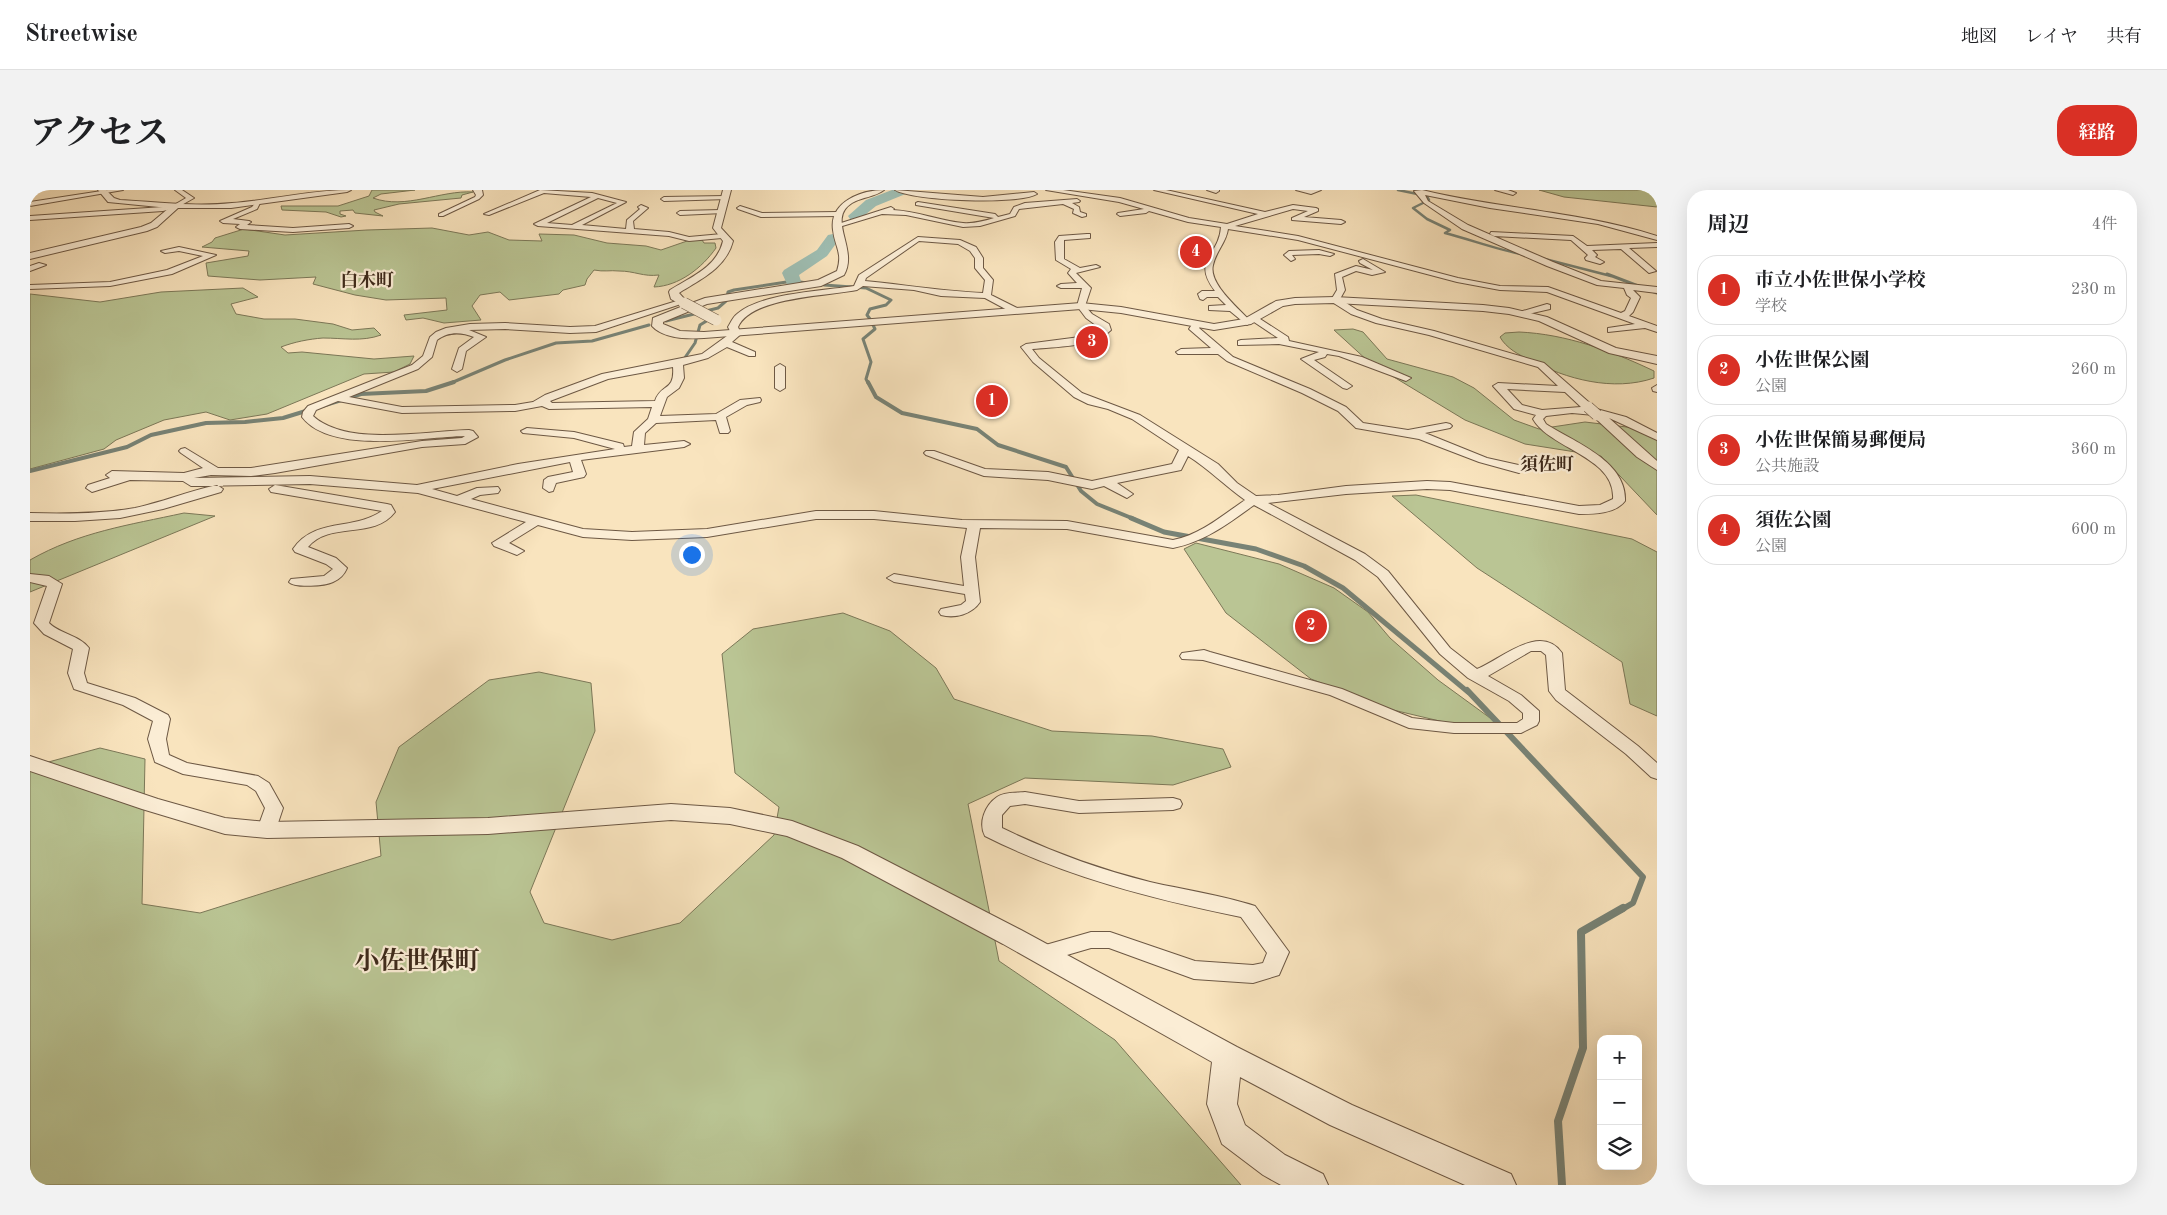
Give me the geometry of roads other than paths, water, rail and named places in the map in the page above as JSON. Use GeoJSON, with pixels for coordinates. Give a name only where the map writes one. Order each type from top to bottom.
{"type":"FeatureCollection","features":[{"type":"Feature","properties":{"kind":"street"},"geometry":{"type":"LineString","coordinates":[[30,204],[103,191],[120,190]]}},
{"type":"Feature","properties":{"kind":"street"},"geometry":{"type":"LineString","coordinates":[[30,256],[154,225],[176,206],[191,198],[178,190]]}},
{"type":"Feature","properties":{"kind":"street"},"geometry":{"type":"LineString","coordinates":[[103,191],[111,200],[120,202],[176,206],[231,206],[347,190]]}},
{"type":"Feature","properties":{"kind":"street"},"geometry":{"type":"LineString","coordinates":[[441,215],[477,198],[480,195],[477,193],[479,191],[476,190]]}},
{"type":"Feature","properties":{"kind":"street"},"geometry":{"type":"LineString","coordinates":[[880,190],[848,202],[838,214],[838,230],[844,249],[844,268],[841,273],[821,283],[705,301],[657,320],[658,326],[665,331],[692,336],[736,334],[1081,306],[1121,310],[1196,325],[1226,326],[1250,320],[1280,303],[1335,300],[1477,308],[1520,313],[1543,319],[1614,351],[1657,360]]}},
{"type":"Feature","properties":{"kind":"street"},"geometry":{"type":"LineString","coordinates":[[898,190],[970,198],[1004,198],[1047,190],[1104,194],[1117,200],[1156,211],[1207,220],[1227,226],[1286,235],[1359,256],[1457,280],[1500,288],[1537,289],[1557,292],[1657,329]]}},
{"type":"Feature","properties":{"kind":"street"},"geometry":{"type":"LineString","coordinates":[[945,190],[911,203],[1005,218]]}},
{"type":"Feature","properties":{"kind":"street"},"geometry":{"type":"LineString","coordinates":[[989,190],[1004,198]]}},
{"type":"Feature","properties":{"kind":"street"},"geometry":{"type":"LineString","coordinates":[[1177,190],[1242,205],[1249,210],[1266,214],[1294,219],[1341,222]]}},
{"type":"Feature","properties":{"kind":"street"},"geometry":{"type":"LineString","coordinates":[[1299,190],[1310,192],[1318,190]]}},
{"type":"Feature","properties":{"kind":"street"},"geometry":{"type":"LineString","coordinates":[[1498,190],[1513,192]]}},
{"type":"Feature","properties":{"kind":"street"},"geometry":{"type":"LineString","coordinates":[[1416,191],[1502,208]]}},
{"type":"Feature","properties":{"kind":"street"},"geometry":{"type":"LineString","coordinates":[[1416,191],[1426,202],[1444,212],[1456,222],[1543,261],[1593,281],[1657,290]]}},
{"type":"Feature","properties":{"kind":"street"},"geometry":{"type":"LineString","coordinates":[[488,214],[537,192],[592,193],[623,202],[575,226]]}},
{"type":"Feature","properties":{"kind":"street"},"geometry":{"type":"LineString","coordinates":[[1154,192],[1209,203],[1242,205]]}},
{"type":"Feature","properties":{"kind":"street"},"geometry":{"type":"LineString","coordinates":[[1154,192],[1199,205]]}},
{"type":"Feature","properties":{"kind":"street"},"geometry":{"type":"LineString","coordinates":[[592,193],[538,224],[630,231],[677,232],[694,239],[722,236]]}},
{"type":"Feature","properties":{"kind":"street"},"geometry":{"type":"LineString","coordinates":[[664,199],[726,194],[717,228],[728,241],[727,248],[719,261],[674,292],[675,297],[683,303],[716,320],[736,334]]}},
{"type":"Feature","properties":{"kind":"street"},"geometry":{"type":"LineString","coordinates":[[881,212],[906,213],[923,221],[971,225],[1013,215],[1019,206],[1064,202],[1104,194]]}},
{"type":"Feature","properties":{"kind":"street"},"geometry":{"type":"LineString","coordinates":[[1022,196],[1034,204]]}},
{"type":"Feature","properties":{"kind":"street"},"geometry":{"type":"LineString","coordinates":[[923,221],[952,209],[970,198]]}},
{"type":"Feature","properties":{"kind":"street"},"geometry":{"type":"LineString","coordinates":[[976,213],[1004,198]]}},
{"type":"Feature","properties":{"kind":"street"},"geometry":{"type":"LineString","coordinates":[[1117,200],[1142,203],[1145,201],[1181,210],[1169,212],[1204,221],[1207,220]]}},
{"type":"Feature","properties":{"kind":"street"},"geometry":{"type":"LineString","coordinates":[[1496,200],[1502,208],[1504,216],[1578,226],[1582,218],[1625,227],[1657,238]]}},
{"type":"Feature","properties":{"kind":"street"},"geometry":{"type":"LineString","coordinates":[[1064,202],[1077,208],[1078,210],[1075,212],[1084,214],[1082,215]]}},
{"type":"Feature","properties":{"kind":"street"},"geometry":{"type":"LineString","coordinates":[[256,203],[255,208],[223,221],[247,222],[240,226],[286,230],[349,226]]}},
{"type":"Feature","properties":{"kind":"street"},"geometry":{"type":"LineString","coordinates":[[1190,207],[1209,203]]}},
{"type":"Feature","properties":{"kind":"street"},"geometry":{"type":"LineString","coordinates":[[1272,204],[1316,210],[1294,219]]}},
{"type":"Feature","properties":{"kind":"street"},"geometry":{"type":"LineString","coordinates":[[839,225],[903,205]]}},
{"type":"Feature","properties":{"kind":"street"},"geometry":{"type":"LineString","coordinates":[[1224,212],[1242,205]]}},
{"type":"Feature","properties":{"kind":"street"},"geometry":{"type":"LineString","coordinates":[[30,218],[74,216],[176,206]]}},
{"type":"Feature","properties":{"kind":"street"},"geometry":{"type":"LineString","coordinates":[[1249,210],[1264,206]]}},
{"type":"Feature","properties":{"kind":"street"},"geometry":{"type":"LineString","coordinates":[[630,231],[630,220],[645,208],[641,207]]}},
{"type":"Feature","properties":{"kind":"street"},"geometry":{"type":"LineString","coordinates":[[740,208],[761,215],[838,214]]}},
{"type":"Feature","properties":{"kind":"street"},"geometry":{"type":"LineString","coordinates":[[1241,343],[1285,339],[1250,320],[1227,301],[1210,278],[1208,266],[1224,236],[1224,228],[1291,208]]}},
{"type":"Feature","properties":{"kind":"street"},"geometry":{"type":"LineString","coordinates":[[1126,214],[1156,211]]}},
{"type":"Feature","properties":{"kind":"street"},"geometry":{"type":"LineString","coordinates":[[680,213],[720,212]]}},
{"type":"Feature","properties":{"kind":"street"},"geometry":{"type":"LineString","coordinates":[[1199,214],[1207,220]]}},
{"type":"Feature","properties":{"kind":"street"},"geometry":{"type":"LineString","coordinates":[[918,239],[923,221]]}},
{"type":"Feature","properties":{"kind":"street"},"geometry":{"type":"LineString","coordinates":[[1456,222],[1474,223]]}},
{"type":"Feature","properties":{"kind":"street"},"geometry":{"type":"LineString","coordinates":[[1494,234],[1573,238],[1592,255],[1589,258],[1600,262]]}},
{"type":"Feature","properties":{"kind":"street"},"geometry":{"type":"LineString","coordinates":[[1081,306],[1086,288],[1072,273],[1076,268],[1060,260],[1059,242],[1062,238],[1087,236]]}},
{"type":"Feature","properties":{"kind":"street"},"geometry":{"type":"LineString","coordinates":[[861,284],[862,277],[918,239],[960,242],[973,249],[979,258],[978,268],[989,280],[988,296]]}},
{"type":"Feature","properties":{"kind":"street"},"geometry":{"type":"LineString","coordinates":[[1586,248],[1657,245]]}},
{"type":"Feature","properties":{"kind":"street"},"geometry":{"type":"LineString","coordinates":[[1623,247],[1652,271]]}},
{"type":"Feature","properties":{"kind":"street"},"geometry":{"type":"LineString","coordinates":[[30,287],[110,284],[169,272],[212,255],[179,249],[166,252]]}},
{"type":"Feature","properties":{"kind":"street"},"geometry":{"type":"LineString","coordinates":[[1291,259],[1288,255],[1295,252],[1359,256],[1382,272],[1372,273],[1356,268],[1338,276],[1341,290],[1335,300]]}},
{"type":"Feature","properties":{"kind":"street"},"geometry":{"type":"LineString","coordinates":[[1060,256],[1052,257],[1051,261],[1060,269]]}},
{"type":"Feature","properties":{"kind":"street"},"geometry":{"type":"LineString","coordinates":[[30,269],[42,265]]}},
{"type":"Feature","properties":{"kind":"street"},"geometry":{"type":"LineString","coordinates":[[1074,271],[1096,267]]}},
{"type":"Feature","properties":{"kind":"street"},"geometry":{"type":"LineString","coordinates":[[736,334],[733,327],[735,321],[738,316],[749,310],[781,301],[847,290],[861,284],[988,296],[1014,310]]}},
{"type":"Feature","properties":{"kind":"street"},"geometry":{"type":"LineString","coordinates":[[1061,286],[1084,285]]}},
{"type":"Feature","properties":{"kind":"street"},"geometry":{"type":"LineString","coordinates":[[1622,317],[1630,312],[1636,297],[1630,293],[1627,286]]}},
{"type":"Feature","properties":{"kind":"street"},"geometry":{"type":"LineString","coordinates":[[1202,294],[1227,301],[1207,302],[1202,294]]}},
{"type":"Feature","properties":{"kind":"street"},"geometry":{"type":"LineString","coordinates":[[1335,300],[1354,312],[1378,321],[1472,344],[1546,367],[1566,389],[1592,411],[1613,425],[1648,461],[1657,466]]}},
{"type":"Feature","properties":{"kind":"street"},"geometry":{"type":"LineString","coordinates":[[112,475],[128,477],[186,477],[198,472],[251,472],[422,444],[465,441],[472,437],[469,433],[458,432],[398,437],[357,436],[328,432],[311,424],[307,417],[308,412],[312,408],[362,386],[414,367],[427,357],[433,339],[446,331],[470,327],[505,326],[570,330],[596,329],[683,303]]}},
{"type":"Feature","properties":{"kind":"street"},"geometry":{"type":"LineString","coordinates":[[1081,306],[1089,316],[1106,326],[1106,330],[1102,334],[1026,347],[1028,351],[1078,395],[1092,402],[1111,406],[1136,417],[1214,467],[1233,486],[1253,500],[1360,557],[1383,574],[1445,651],[1474,674],[1515,698],[1531,711],[1531,721],[1521,728],[1454,728],[1409,723],[1336,692],[1204,655],[1188,656]]}},
{"type":"Feature","properties":{"kind":"street"},"geometry":{"type":"LineString","coordinates":[[1520,313],[1547,307]]}},
{"type":"Feature","properties":{"kind":"street"},"geometry":{"type":"LineString","coordinates":[[1196,325],[1194,329],[1218,351],[1230,359],[1306,391],[1342,409],[1360,426],[1422,436],[1483,460],[1519,469]]}},
{"type":"Feature","properties":{"kind":"street"},"geometry":{"type":"LineString","coordinates":[[1611,330],[1647,326]]}},
{"type":"Feature","properties":{"kind":"street"},"geometry":{"type":"LineString","coordinates":[[446,331],[472,333],[481,337],[462,350],[457,369]]}},
{"type":"Feature","properties":{"kind":"street"},"geometry":{"type":"LineString","coordinates":[[338,398],[402,410],[515,408],[536,405],[606,376],[678,363],[705,356],[726,343],[736,334]]}},
{"type":"Feature","properties":{"kind":"street"},"geometry":{"type":"LineString","coordinates":[[1279,341],[1297,346],[1327,349],[1362,359],[1395,376],[1406,378]]}},
{"type":"Feature","properties":{"kind":"street"},"geometry":{"type":"LineString","coordinates":[[726,343],[752,354]]}},
{"type":"Feature","properties":{"kind":"street"},"geometry":{"type":"LineString","coordinates":[[1436,345],[1447,347],[1472,344]]}},
{"type":"Feature","properties":{"kind":"street"},"geometry":{"type":"LineString","coordinates":[[1322,350],[1355,369]]}},
{"type":"Feature","properties":{"kind":"street"},"geometry":{"type":"LineString","coordinates":[[1322,350],[1322,355],[1306,359],[1347,386]]}},
{"type":"Feature","properties":{"kind":"street"},"geometry":{"type":"LineString","coordinates":[[1181,352],[1218,351]]}},
{"type":"Feature","properties":{"kind":"street"},"geometry":{"type":"LineString","coordinates":[[638,448],[640,432],[652,420],[662,395],[675,386],[679,378],[678,363]]}},
{"type":"Feature","properties":{"kind":"street"},"geometry":{"type":"LineString","coordinates":[[780,367],[780,388]]}},
{"type":"Feature","properties":{"kind":"street"},"geometry":{"type":"LineString","coordinates":[[1566,389],[1498,386],[1518,407],[1542,413],[1554,410],[1573,410],[1610,415],[1657,437]]}},
{"type":"Feature","properties":{"kind":"street"},"geometry":{"type":"LineString","coordinates":[[652,420],[720,416],[744,402],[756,400]]}},
{"type":"Feature","properties":{"kind":"street"},"geometry":{"type":"LineString","coordinates":[[543,401],[550,406],[658,404]]}},
{"type":"Feature","properties":{"kind":"street"},"geometry":{"type":"LineString","coordinates":[[30,517],[98,516],[149,509],[217,489],[310,480],[418,488],[583,533],[632,536],[707,533],[816,515],[874,515],[974,524],[1067,525],[1157,543],[1172,544],[1212,529],[1253,500],[1278,499],[1346,490],[1427,485],[1475,489],[1580,510],[1612,507],[1619,501],[1620,489],[1612,474],[1592,458],[1542,426],[1538,419],[1542,413]]}},
{"type":"Feature","properties":{"kind":"street"},"geometry":{"type":"LineString","coordinates":[[720,416],[724,431]]}},
{"type":"Feature","properties":{"kind":"street"},"geometry":{"type":"LineString","coordinates":[[1409,433],[1446,426]]}},
{"type":"Feature","properties":{"kind":"street"},"geometry":{"type":"LineString","coordinates":[[527,431],[574,435],[610,446],[638,448]]}},
{"type":"Feature","properties":{"kind":"street"},"geometry":{"type":"LineString","coordinates":[[418,488],[466,477],[574,458],[638,448],[684,444]]}},
{"type":"Feature","properties":{"kind":"street"},"geometry":{"type":"LineString","coordinates":[[930,453],[984,472],[1034,474],[1092,485],[1177,467],[1186,450]]}},
{"type":"Feature","properties":{"kind":"street"},"geometry":{"type":"LineString","coordinates":[[185,451],[214,471]]}},
{"type":"Feature","properties":{"kind":"street"},"geometry":{"type":"LineString","coordinates":[[549,488],[548,483],[552,480],[580,474],[574,458]]}},
{"type":"Feature","properties":{"kind":"street"},"geometry":{"type":"LineString","coordinates":[[92,488],[128,477]]}},
{"type":"Feature","properties":{"kind":"street"},"geometry":{"type":"LineString","coordinates":[[186,477],[191,482],[271,484],[387,508],[389,512],[378,520],[360,526],[322,532],[303,544],[300,549],[331,561],[340,568],[338,574],[327,580],[296,582]]}},
{"type":"Feature","properties":{"kind":"street"},"geometry":{"type":"LineString","coordinates":[[1106,482],[1127,494]]}},
{"type":"Feature","properties":{"kind":"street"},"geometry":{"type":"LineString","coordinates":[[458,500],[476,492],[494,490]]}},
{"type":"Feature","properties":{"kind":"street"},"geometry":{"type":"LineString","coordinates":[[76,506],[98,516]]}},
{"type":"Feature","properties":{"kind":"street"},"geometry":{"type":"LineString","coordinates":[[517,551],[499,543],[536,521]]}},
{"type":"Feature","properties":{"kind":"street"},"geometry":{"type":"LineString","coordinates":[[946,612],[966,608],[974,602],[971,591],[968,557],[974,524]]}},
{"type":"Feature","properties":{"kind":"street"},"geometry":{"type":"LineString","coordinates":[[322,532],[356,532]]}},
{"type":"Feature","properties":{"kind":"street"},"geometry":{"type":"LineString","coordinates":[[30,578],[44,579],[55,584],[41,623],[45,630],[73,641],[81,648],[76,673],[80,686],[91,692],[123,700],[149,710],[162,719],[157,739],[161,758],[183,768],[252,780],[263,787],[274,808],[267,830]]}},
{"type":"Feature","properties":{"kind":"street"},"geometry":{"type":"LineString","coordinates":[[894,578],[971,591]]}},
{"type":"Feature","properties":{"kind":"street"},"geometry":{"type":"LineString","coordinates":[[1474,674],[1482,674],[1532,645],[1550,648],[1554,653],[1557,691],[1562,697],[1632,750],[1657,773]]}},
{"type":"Feature","properties":{"kind":"street"},"geometry":{"type":"LineString","coordinates":[[30,763],[150,804],[225,826],[267,830],[488,826],[671,812],[730,816],[792,829],[850,852],[1043,954],[1227,1056],[1341,1115],[1500,1185]]}},
{"type":"Feature","properties":{"kind":"street"},"geometry":{"type":"LineString","coordinates":[[1043,954],[1090,940],[1110,940],[1194,970],[1253,974],[1271,969],[1278,952],[1248,911],[1151,890],[1018,845],[992,831],[993,813],[1004,801],[1025,798],[1079,807],[1173,804]]}},
{"type":"Feature","properties":{"kind":"street"},"geometry":{"type":"LineString","coordinates":[[1227,1056],[1222,1104],[1233,1134],[1274,1165],[1312,1185]]}},
{"type":"Feature","properties":{"kind":"waterway"},"geometry":{"type":"LineString","coordinates":[[855,216],[871,203],[903,190]]}},
{"type":"Feature","properties":{"kind":"waterway"},"geometry":{"type":"LineString","coordinates":[[1398,190],[1427,196],[1429,200],[1413,208],[1427,219],[1450,230],[1445,233],[1526,255]]}},
{"type":"Feature","properties":{"kind":"waterway"},"geometry":{"type":"LineString","coordinates":[[793,281],[790,273],[822,253],[833,238]]}},
{"type":"Feature","properties":{"kind":"waterway"},"geometry":{"type":"LineString","coordinates":[[1537,257],[1611,276]]}},
{"type":"Feature","properties":{"kind":"waterway"},"geometry":{"type":"LineString","coordinates":[[1607,274],[1657,293]]}},
{"type":"Feature","properties":{"kind":"waterway"},"geometry":{"type":"LineString","coordinates":[[666,321],[718,308],[726,301],[728,292],[734,290],[793,281],[807,283]]}},
{"type":"Feature","properties":{"kind":"waterway"},"geometry":{"type":"LineString","coordinates":[[824,285],[866,288],[891,300],[886,305],[870,309],[867,315],[870,319]]}},
{"type":"Feature","properties":{"kind":"waterway"},"geometry":{"type":"LineString","coordinates":[[684,359],[695,343],[700,325],[713,317]]}},
{"type":"Feature","properties":{"kind":"waterway"},"geometry":{"type":"LineString","coordinates":[[451,383],[505,360],[556,343],[592,341],[649,325]]}},
{"type":"Feature","properties":{"kind":"waterway"},"geometry":{"type":"LineString","coordinates":[[868,383],[866,379],[871,362],[863,339],[875,329],[873,325]]}},
{"type":"Feature","properties":{"kind":"waterway"},"geometry":{"type":"LineString","coordinates":[[868,382],[876,397],[902,413],[977,429],[998,445],[1066,467],[1081,491],[1097,504],[1134,519]]}},
{"type":"Feature","properties":{"kind":"waterway"},"geometry":{"type":"LineString","coordinates":[[30,471],[127,447],[151,435],[206,423],[245,422],[283,418],[361,394],[426,391],[451,383]]}},
{"type":"Feature","properties":{"kind":"waterway"},"geometry":{"type":"LineString","coordinates":[[1131,518],[1164,532],[1256,549],[1304,566],[1343,588],[1468,692]]}},
{"type":"Feature","properties":{"kind":"waterway"},"geometry":{"type":"LineString","coordinates":[[1467,690],[1643,877],[1633,903],[1621,910]]}},
{"type":"Feature","properties":{"kind":"waterway"},"geometry":{"type":"LineString","coordinates":[[1562,1185],[1558,1121],[1583,1048],[1581,932],[1623,908]]}},
{"type":"Feature","properties":{"kind":"place","name":"須佐公園"},"geometry":{"type":"Point","coordinates":[1196,252]}},
{"type":"Feature","properties":{"kind":"place","name":"小佐世保簡易郵便局"},"geometry":{"type":"Point","coordinates":[1092,342]}},
{"type":"Feature","properties":{"kind":"place","name":"市立小佐世保小学校"},"geometry":{"type":"Point","coordinates":[992,401]}},
{"type":"Feature","properties":{"kind":"place","name":"小佐世保公園"},"geometry":{"type":"Point","coordinates":[1311,626]}},
{"type":"Feature","properties":{"kind":"district","name":"白木町"},"geometry":{"type":"Point","coordinates":[367,281]}},
{"type":"Feature","properties":{"kind":"district","name":"須佐町"},"geometry":{"type":"Point","coordinates":[1547,465]}},
{"type":"Feature","properties":{"kind":"district","name":"小佐世保町"},"geometry":{"type":"Point","coordinates":[417,962]}}]}
